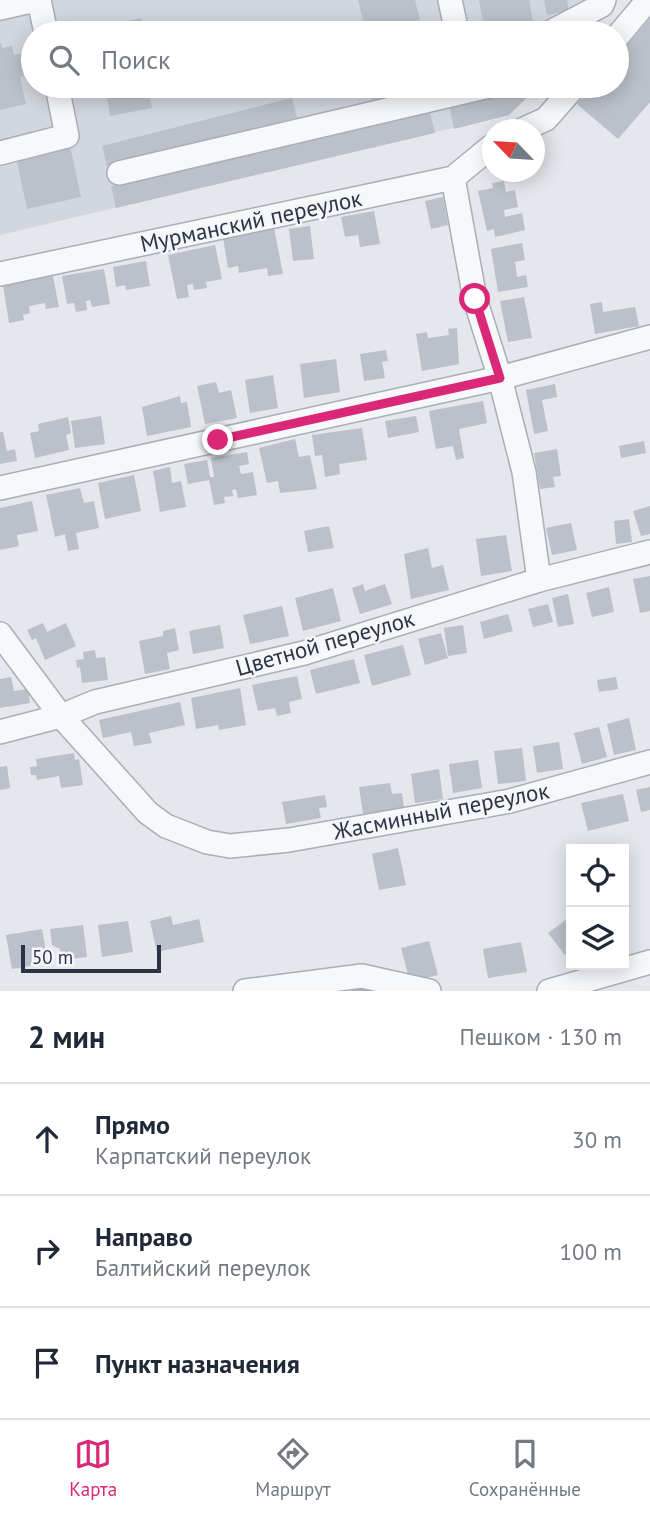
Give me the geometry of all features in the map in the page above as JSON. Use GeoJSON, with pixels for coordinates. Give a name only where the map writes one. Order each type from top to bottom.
{"type":"FeatureCollection","features":[{"type":"Feature","properties":{"kind":"street"},"geometry":{"type":"LineString","coordinates":[[0,8],[37,0],[43,21]]}},
{"type":"Feature","properties":{"kind":"street"},"geometry":{"type":"LineString","coordinates":[[450,0],[454,21]]}},
{"type":"Feature","properties":{"kind":"street"},"geometry":{"type":"LineString","coordinates":[[563,21],[579,8],[602,5],[604,0]]}},
{"type":"Feature","properties":{"kind":"street"},"geometry":{"type":"LineString","coordinates":[[629,23],[648,0]]}},
{"type":"Feature","properties":{"kind":"street"},"geometry":{"type":"LineString","coordinates":[[0,153],[67,136],[59,98]]}},
{"type":"Feature","properties":{"kind":"street"},"geometry":{"type":"LineString","coordinates":[[119,173],[438,98]]}},
{"type":"Feature","properties":{"kind":"street"},"geometry":{"type":"LineString","coordinates":[[545,119],[564,98]]}},
{"type":"Feature","properties":{"kind":"street","name":"Мурманский переулок"},"geometry":{"type":"LineString","coordinates":[[0,274],[453,178],[482,154]]}},
{"type":"Feature","properties":{"kind":"street"},"geometry":{"type":"LineString","coordinates":[[453,178],[475,299],[500,378],[524,472],[540,580]]}},
{"type":"Feature","properties":{"kind":"street"},"geometry":{"type":"LineString","coordinates":[[0,488],[500,378],[650,337]]}},
{"type":"Feature","properties":{"kind":"street","name":"Цветной переулок"},"geometry":{"type":"LineString","coordinates":[[0,732],[61,716],[95,702],[304,653],[540,580],[650,552]]}},
{"type":"Feature","properties":{"kind":"street"},"geometry":{"type":"LineString","coordinates":[[0,634],[61,716]]}},
{"type":"Feature","properties":{"kind":"street","name":"Жасминный переулок"},"geometry":{"type":"LineString","coordinates":[[61,716],[148,813],[166,826],[185,834],[230,846],[289,840],[510,802],[650,762]]}},
{"type":"Feature","properties":{"kind":"street"},"geometry":{"type":"LineString","coordinates":[[549,991],[650,962]]}},
{"type":"Feature","properties":{"kind":"street"},"geometry":{"type":"LineString","coordinates":[[608,973],[625,991]]}},
{"type":"Feature","properties":{"kind":"street"},"geometry":{"type":"LineString","coordinates":[[245,991],[362,976],[429,991]]}},
{"type":"Feature","properties":{"kind":"shaded area"},"geometry":{"type":"Polygon","coordinates":[[[0,0],[617,0],[600,21],[21,21],[21,98],[526,98],[508,115],[0,235],[0,0]]]}},
{"type":"Feature","properties":{"kind":"building"},"geometry":{"type":"Polygon","coordinates":[[[358,0],[415,0],[420,20],[416,21],[363,21],[358,0]]]}},
{"type":"Feature","properties":{"kind":"building"},"geometry":{"type":"Polygon","coordinates":[[[479,0],[529,0],[533,21],[483,21],[479,0]]]}},
{"type":"Feature","properties":{"kind":"building"},"geometry":{"type":"Polygon","coordinates":[[[544,0],[567,0],[569,11],[547,15],[544,0]]]}},
{"type":"Feature","properties":{"kind":"building"},"geometry":{"type":"Polygon","coordinates":[[[650,18],[650,102],[618,139],[577,104],[582,98],[629,98],[629,43],[650,18]]]}},
{"type":"Feature","properties":{"kind":"building"},"geometry":{"type":"Polygon","coordinates":[[[0,42],[3,48],[12,46],[14,55],[21,54],[21,98],[25,98],[26,104],[0,110],[0,42]]]}},
{"type":"Feature","properties":{"kind":"building"},"geometry":{"type":"Polygon","coordinates":[[[107,98],[150,98],[152,108],[110,116],[107,98]]]}},
{"type":"Feature","properties":{"kind":"building"},"geometry":{"type":"Polygon","coordinates":[[[292,98],[297,118],[107,166],[102,146],[292,98]]]}},
{"type":"Feature","properties":{"kind":"building"},"geometry":{"type":"Polygon","coordinates":[[[490,98],[527,98],[509,115],[482,119],[482,122],[454,129],[450,108],[490,98]]]}},
{"type":"Feature","properties":{"kind":"building"},"geometry":{"type":"Polygon","coordinates":[[[430,112],[435,133],[116,208],[111,186],[430,112]]]}},
{"type":"Feature","properties":{"kind":"building"},"geometry":{"type":"Polygon","coordinates":[[[70,146],[81,197],[27,209],[16,157],[70,146]]]}},
{"type":"Feature","properties":{"kind":"building"},"geometry":{"type":"Polygon","coordinates":[[[504,182],[506,192],[515,190],[518,207],[504,210],[505,217],[522,213],[525,230],[495,237],[494,229],[487,231],[478,191],[493,188],[492,183],[504,182]]]}},
{"type":"Feature","properties":{"kind":"building"},"geometry":{"type":"Polygon","coordinates":[[[443,197],[448,225],[431,229],[425,201],[443,197]]]}},
{"type":"Feature","properties":{"kind":"building"},"geometry":{"type":"Polygon","coordinates":[[[374,211],[380,244],[360,247],[358,235],[345,237],[341,217],[374,211]]]}},
{"type":"Feature","properties":{"kind":"building"},"geometry":{"type":"Polygon","coordinates":[[[310,226],[314,259],[293,261],[289,229],[310,226]]]}},
{"type":"Feature","properties":{"kind":"building"},"geometry":{"type":"Polygon","coordinates":[[[274,228],[283,274],[268,276],[267,268],[239,273],[238,266],[228,268],[223,238],[274,228]]]}},
{"type":"Feature","properties":{"kind":"building"},"geometry":{"type":"Polygon","coordinates":[[[522,243],[525,260],[515,262],[517,277],[526,275],[528,287],[498,292],[491,249],[522,243]]]}},
{"type":"Feature","properties":{"kind":"building"},"geometry":{"type":"Polygon","coordinates":[[[215,245],[222,279],[206,282],[207,288],[194,290],[193,284],[187,285],[189,297],[177,299],[168,255],[215,245]]]}},
{"type":"Feature","properties":{"kind":"building"},"geometry":{"type":"Polygon","coordinates":[[[146,261],[150,286],[126,290],[125,285],[116,287],[113,267],[146,261]]]}},
{"type":"Feature","properties":{"kind":"building"},"geometry":{"type":"Polygon","coordinates":[[[104,269],[110,304],[92,307],[90,300],[86,301],[87,310],[76,312],[74,303],[67,304],[62,276],[104,269]]]}},
{"type":"Feature","properties":{"kind":"building"},"geometry":{"type":"Polygon","coordinates":[[[53,276],[59,307],[46,309],[45,303],[29,306],[30,313],[23,315],[24,320],[9,323],[3,285],[53,276]]]}},
{"type":"Feature","properties":{"kind":"building"},"geometry":{"type":"Polygon","coordinates":[[[524,297],[532,338],[508,342],[500,301],[524,297]]]}},
{"type":"Feature","properties":{"kind":"building"},"geometry":{"type":"Polygon","coordinates":[[[602,302],[603,312],[635,307],[639,326],[595,334],[590,304],[602,302]]]}},
{"type":"Feature","properties":{"kind":"building"},"geometry":{"type":"Polygon","coordinates":[[[457,328],[459,364],[422,371],[416,334],[427,332],[428,338],[449,335],[448,329],[457,328]]]}},
{"type":"Feature","properties":{"kind":"building"},"geometry":{"type":"Polygon","coordinates":[[[386,350],[388,361],[382,362],[385,378],[364,381],[360,354],[386,350]]]}},
{"type":"Feature","properties":{"kind":"building"},"geometry":{"type":"Polygon","coordinates":[[[336,359],[340,392],[304,398],[300,364],[336,359]]]}},
{"type":"Feature","properties":{"kind":"building"},"geometry":{"type":"Polygon","coordinates":[[[273,375],[278,408],[250,413],[245,380],[273,375]]]}},
{"type":"Feature","properties":{"kind":"building"},"geometry":{"type":"Polygon","coordinates":[[[216,382],[219,393],[231,390],[237,418],[205,424],[197,386],[216,382]]]}},
{"type":"Feature","properties":{"kind":"building"},"geometry":{"type":"Polygon","coordinates":[[[555,384],[557,397],[542,400],[548,431],[534,434],[526,390],[555,384]]]}},
{"type":"Feature","properties":{"kind":"building"},"geometry":{"type":"Polygon","coordinates":[[[180,396],[181,403],[187,402],[191,427],[147,436],[142,407],[180,396]]]}},
{"type":"Feature","properties":{"kind":"building"},"geometry":{"type":"Polygon","coordinates":[[[483,401],[487,423],[459,429],[464,458],[456,460],[453,446],[436,449],[429,411],[483,401]]]}},
{"type":"Feature","properties":{"kind":"building"},"geometry":{"type":"Polygon","coordinates":[[[101,416],[105,444],[75,448],[71,421],[101,416]]]}},
{"type":"Feature","properties":{"kind":"building"},"geometry":{"type":"Polygon","coordinates":[[[416,416],[419,432],[388,438],[385,421],[416,416]]]}},
{"type":"Feature","properties":{"kind":"building"},"geometry":{"type":"Polygon","coordinates":[[[68,417],[71,433],[66,435],[69,450],[35,458],[30,433],[39,431],[38,424],[68,417]]]}},
{"type":"Feature","properties":{"kind":"building"},"geometry":{"type":"Polygon","coordinates":[[[362,428],[367,460],[339,464],[340,474],[325,477],[322,455],[315,456],[312,435],[362,428]]]}},
{"type":"Feature","properties":{"kind":"building"},"geometry":{"type":"Polygon","coordinates":[[[0,432],[3,432],[7,451],[15,449],[17,461],[0,464],[0,432]]]}},
{"type":"Feature","properties":{"kind":"building"},"geometry":{"type":"Polygon","coordinates":[[[295,439],[299,457],[310,455],[317,489],[280,493],[278,481],[267,483],[259,448],[295,439]]]}},
{"type":"Feature","properties":{"kind":"building"},"geometry":{"type":"Polygon","coordinates":[[[644,441],[646,453],[621,458],[619,446],[644,441]]]}},
{"type":"Feature","properties":{"kind":"building"},"geometry":{"type":"Polygon","coordinates":[[[557,449],[561,476],[553,477],[555,487],[540,489],[534,453],[557,449]]]}},
{"type":"Feature","properties":{"kind":"building"},"geometry":{"type":"Polygon","coordinates":[[[247,452],[249,464],[239,466],[241,474],[253,472],[257,495],[238,498],[236,489],[232,490],[233,496],[224,497],[225,503],[214,505],[209,480],[188,484],[184,464],[207,460],[210,477],[214,477],[211,458],[247,452]]]}},
{"type":"Feature","properties":{"kind":"building"},"geometry":{"type":"Polygon","coordinates":[[[170,467],[172,483],[181,481],[186,507],[160,512],[153,471],[170,467]]]}},
{"type":"Feature","properties":{"kind":"building"},"geometry":{"type":"Polygon","coordinates":[[[134,475],[141,511],[105,519],[98,483],[134,475]]]}},
{"type":"Feature","properties":{"kind":"building"},"geometry":{"type":"Polygon","coordinates":[[[80,488],[84,503],[94,501],[99,528],[76,533],[79,549],[68,551],[65,534],[55,537],[46,495],[80,488]]]}},
{"type":"Feature","properties":{"kind":"building"},"geometry":{"type":"Polygon","coordinates":[[[32,501],[38,531],[17,535],[19,546],[0,550],[0,508],[32,501]]]}},
{"type":"Feature","properties":{"kind":"building"},"geometry":{"type":"Polygon","coordinates":[[[650,506],[650,534],[641,536],[633,511],[650,506]]]}},
{"type":"Feature","properties":{"kind":"building"},"geometry":{"type":"Polygon","coordinates":[[[629,519],[632,542],[616,544],[614,521],[629,519]]]}},
{"type":"Feature","properties":{"kind":"building"},"geometry":{"type":"Polygon","coordinates":[[[571,523],[577,550],[552,555],[546,528],[571,523]]]}},
{"type":"Feature","properties":{"kind":"building"},"geometry":{"type":"Polygon","coordinates":[[[329,526],[334,548],[308,552],[304,531],[329,526]]]}},
{"type":"Feature","properties":{"kind":"building"},"geometry":{"type":"Polygon","coordinates":[[[506,535],[512,571],[481,576],[476,539],[506,535]]]}},
{"type":"Feature","properties":{"kind":"building"},"geometry":{"type":"Polygon","coordinates":[[[428,548],[432,568],[443,565],[449,590],[411,599],[404,554],[428,548]]]}},
{"type":"Feature","properties":{"kind":"building"},"geometry":{"type":"Polygon","coordinates":[[[650,576],[650,611],[640,613],[633,579],[650,576]]]}},
{"type":"Feature","properties":{"kind":"building"},"geometry":{"type":"Polygon","coordinates":[[[363,584],[365,591],[385,584],[392,604],[360,614],[352,588],[363,584]]]}},
{"type":"Feature","properties":{"kind":"building"},"geometry":{"type":"Polygon","coordinates":[[[609,587],[614,612],[592,617],[586,593],[609,587]]]}},
{"type":"Feature","properties":{"kind":"building"},"geometry":{"type":"Polygon","coordinates":[[[333,588],[341,621],[303,631],[295,598],[333,588]]]}},
{"type":"Feature","properties":{"kind":"building"},"geometry":{"type":"Polygon","coordinates":[[[568,594],[574,624],[558,627],[552,598],[568,594]]]}},
{"type":"Feature","properties":{"kind":"building"},"geometry":{"type":"Polygon","coordinates":[[[548,604],[553,622],[533,627],[528,609],[548,604]]]}},
{"type":"Feature","properties":{"kind":"building"},"geometry":{"type":"Polygon","coordinates":[[[282,606],[289,636],[250,644],[243,615],[282,606]]]}},
{"type":"Feature","properties":{"kind":"building"},"geometry":{"type":"Polygon","coordinates":[[[508,614],[513,631],[484,639],[480,622],[508,614]]]}},
{"type":"Feature","properties":{"kind":"building"},"geometry":{"type":"Polygon","coordinates":[[[43,623],[47,632],[66,623],[76,646],[45,660],[36,638],[32,640],[27,630],[43,623]]]}},
{"type":"Feature","properties":{"kind":"building"},"geometry":{"type":"Polygon","coordinates":[[[220,625],[224,648],[193,654],[189,631],[220,625]]]}},
{"type":"Feature","properties":{"kind":"building"},"geometry":{"type":"Polygon","coordinates":[[[463,625],[467,653],[448,656],[444,628],[463,625]]]}},
{"type":"Feature","properties":{"kind":"building"},"geometry":{"type":"Polygon","coordinates":[[[175,628],[179,650],[167,653],[170,669],[145,674],[139,641],[163,636],[163,631],[175,628]]]}},
{"type":"Feature","properties":{"kind":"building"},"geometry":{"type":"Polygon","coordinates":[[[441,633],[448,658],[425,665],[418,639],[441,633]]]}},
{"type":"Feature","properties":{"kind":"building"},"geometry":{"type":"Polygon","coordinates":[[[403,645],[411,675],[372,686],[364,655],[403,645]]]}},
{"type":"Feature","properties":{"kind":"building"},"geometry":{"type":"Polygon","coordinates":[[[95,650],[96,658],[105,657],[108,680],[82,683],[80,667],[77,668],[76,660],[84,659],[83,652],[95,650]]]}},
{"type":"Feature","properties":{"kind":"building"},"geometry":{"type":"Polygon","coordinates":[[[354,659],[360,683],[316,694],[310,670],[354,659]]]}},
{"type":"Feature","properties":{"kind":"building"},"geometry":{"type":"Polygon","coordinates":[[[297,676],[302,699],[289,702],[291,713],[277,716],[275,708],[258,711],[252,685],[297,676]]]}},
{"type":"Feature","properties":{"kind":"building"},"geometry":{"type":"Polygon","coordinates":[[[11,677],[14,691],[28,689],[30,703],[0,708],[0,679],[11,677]]]}},
{"type":"Feature","properties":{"kind":"building"},"geometry":{"type":"Polygon","coordinates":[[[616,677],[618,689],[599,692],[597,680],[616,677]]]}},
{"type":"Feature","properties":{"kind":"building"},"geometry":{"type":"Polygon","coordinates":[[[240,688],[246,725],[219,730],[218,725],[196,729],[191,698],[240,688]]]}},
{"type":"Feature","properties":{"kind":"building"},"geometry":{"type":"Polygon","coordinates":[[[180,702],[185,725],[149,733],[152,743],[134,746],[131,732],[103,738],[99,720],[180,702]]]}},
{"type":"Feature","properties":{"kind":"building"},"geometry":{"type":"Polygon","coordinates":[[[629,718],[636,750],[614,755],[607,724],[629,718]]]}},
{"type":"Feature","properties":{"kind":"building"},"geometry":{"type":"Polygon","coordinates":[[[599,727],[607,757],[582,764],[574,733],[599,727]]]}},
{"type":"Feature","properties":{"kind":"building"},"geometry":{"type":"Polygon","coordinates":[[[559,742],[563,769],[537,773],[533,746],[559,742]]]}},
{"type":"Feature","properties":{"kind":"building"},"geometry":{"type":"Polygon","coordinates":[[[522,748],[526,781],[498,784],[494,751],[522,748]]]}},
{"type":"Feature","properties":{"kind":"building"},"geometry":{"type":"Polygon","coordinates":[[[74,753],[75,760],[79,759],[83,785],[61,788],[59,776],[37,780],[36,775],[31,775],[30,767],[37,766],[36,759],[74,753]]]}},
{"type":"Feature","properties":{"kind":"building"},"geometry":{"type":"Polygon","coordinates":[[[478,760],[482,788],[453,793],[449,764],[478,760]]]}},
{"type":"Feature","properties":{"kind":"building"},"geometry":{"type":"Polygon","coordinates":[[[7,766],[10,788],[0,790],[0,767],[7,766]]]}},
{"type":"Feature","properties":{"kind":"building"},"geometry":{"type":"Polygon","coordinates":[[[439,769],[443,799],[415,803],[411,774],[439,769]]]}},
{"type":"Feature","properties":{"kind":"building"},"geometry":{"type":"Polygon","coordinates":[[[390,783],[392,794],[402,793],[404,808],[363,814],[359,787],[390,783]]]}},
{"type":"Feature","properties":{"kind":"building"},"geometry":{"type":"Polygon","coordinates":[[[650,787],[650,810],[641,812],[636,790],[650,787]]]}},
{"type":"Feature","properties":{"kind":"building"},"geometry":{"type":"Polygon","coordinates":[[[623,794],[629,821],[588,831],[581,803],[623,794]]]}},
{"type":"Feature","properties":{"kind":"building"},"geometry":{"type":"Polygon","coordinates":[[[325,795],[327,807],[319,808],[321,818],[286,824],[282,802],[325,795]]]}},
{"type":"Feature","properties":{"kind":"building"},"geometry":{"type":"Polygon","coordinates":[[[398,848],[406,885],[379,890],[372,854],[398,848]]]}},
{"type":"Feature","properties":{"kind":"building"},"geometry":{"type":"Polygon","coordinates":[[[171,916],[173,925],[199,919],[204,942],[157,952],[150,921],[171,916]]]}},
{"type":"Feature","properties":{"kind":"building"},"geometry":{"type":"Polygon","coordinates":[[[566,920],[565,955],[548,933],[566,920]]]}},
{"type":"Feature","properties":{"kind":"building"},"geometry":{"type":"Polygon","coordinates":[[[128,921],[133,952],[102,957],[98,925],[128,921]]]}},
{"type":"Feature","properties":{"kind":"building"},"geometry":{"type":"Polygon","coordinates":[[[83,925],[87,957],[61,960],[60,949],[52,945],[50,929],[83,925]]]}},
{"type":"Feature","properties":{"kind":"building"},"geometry":{"type":"Polygon","coordinates":[[[42,929],[48,963],[12,969],[6,935],[42,929]]]}},
{"type":"Feature","properties":{"kind":"building"},"geometry":{"type":"Polygon","coordinates":[[[429,941],[438,975],[410,982],[401,948],[429,941]]]}},
{"type":"Feature","properties":{"kind":"building"},"geometry":{"type":"Polygon","coordinates":[[[521,942],[527,972],[488,978],[483,949],[521,942]]]}},
{"type":"Feature","properties":{"kind":"waterway"},"geometry":{"type":"LineString","coordinates":[[355,991],[373,989]]}},
{"type":"Feature","properties":{"kind":"route"},"geometry":{"type":"LineString","coordinates":[[218,440],[500,378],[475,299]]}}]}
